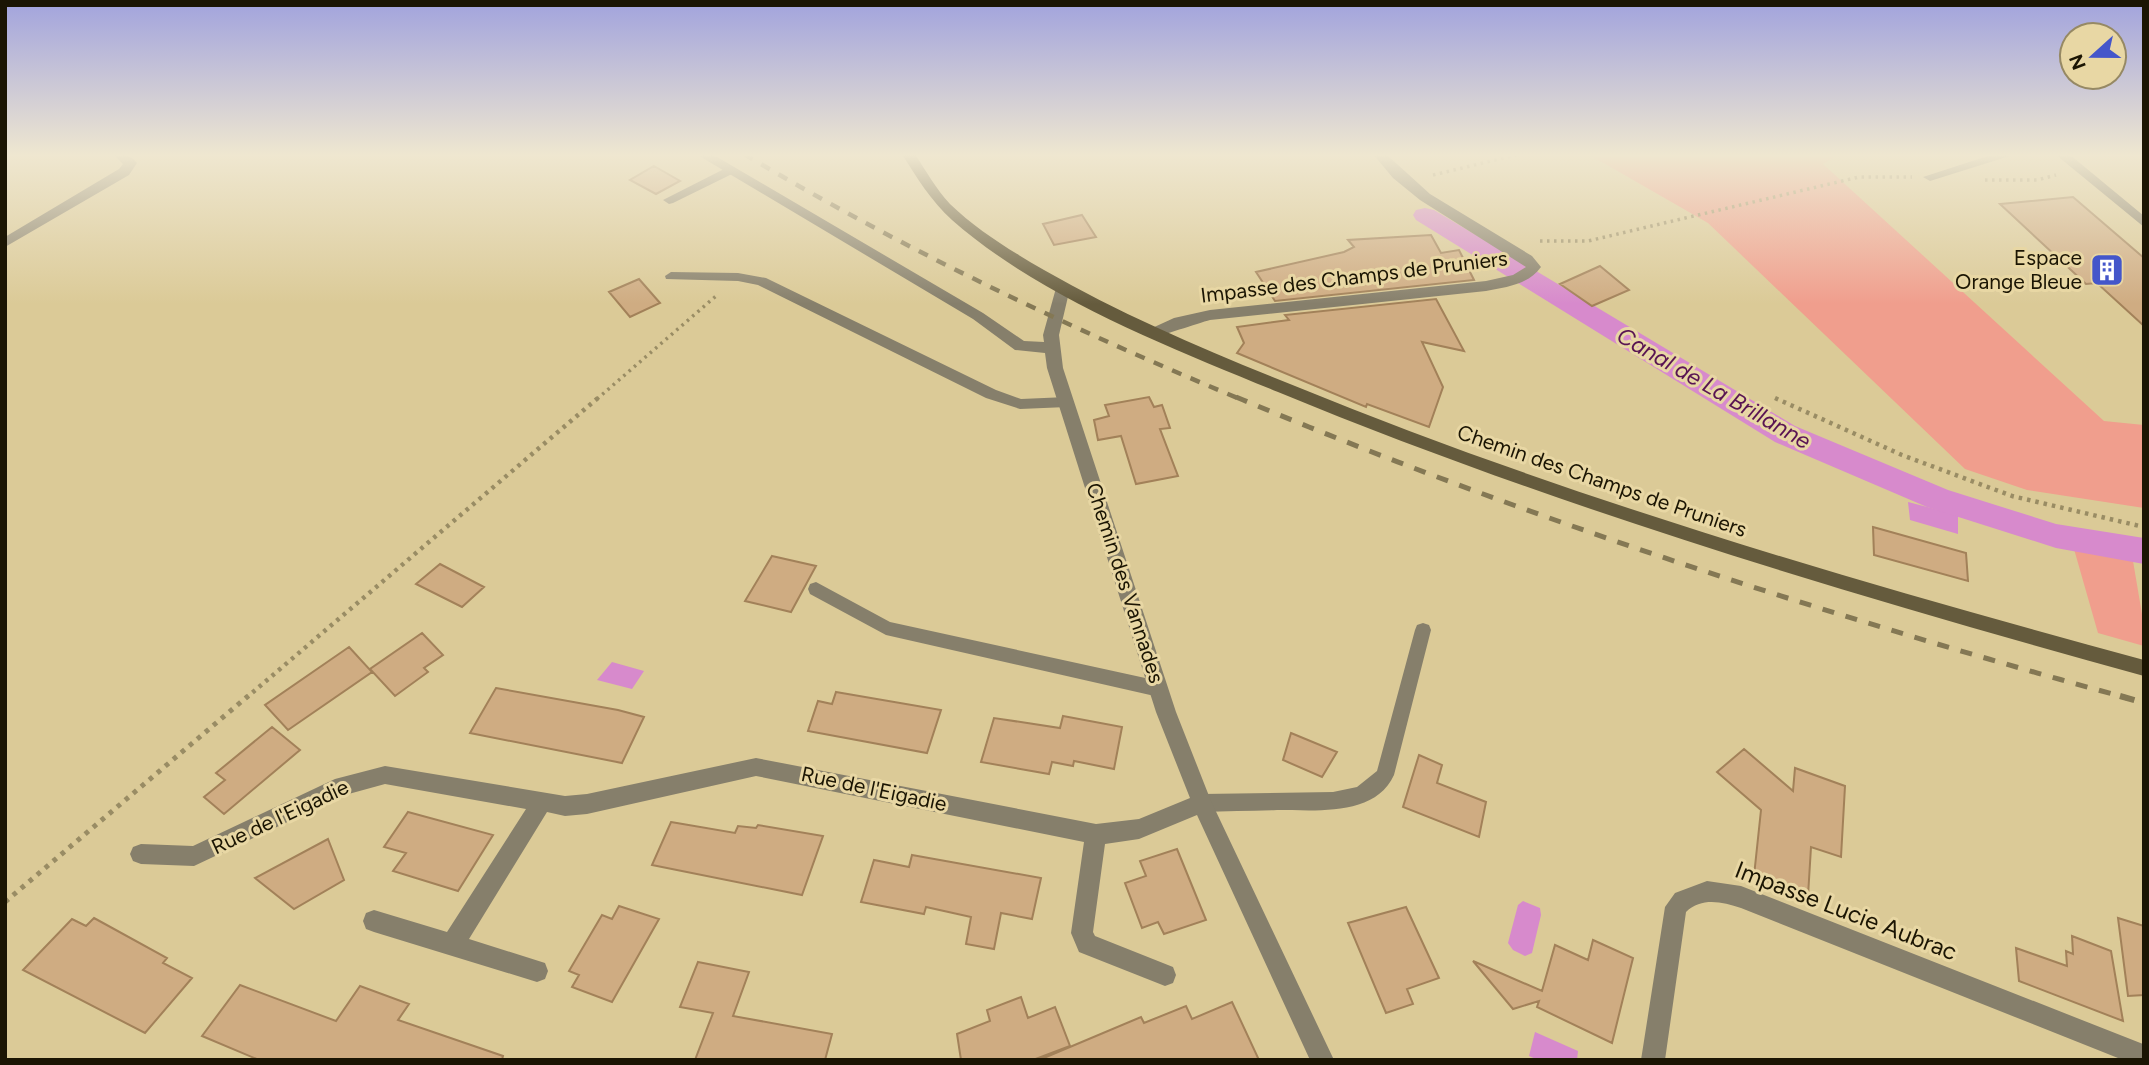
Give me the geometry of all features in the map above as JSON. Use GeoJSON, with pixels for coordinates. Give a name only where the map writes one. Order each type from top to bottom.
{"type":"FeatureCollection","features":[{"type":"Feature","properties":{"kind":"street"},"geometry":{"type":"LineString","coordinates":[[5,243],[71,204]]}},
{"type":"Feature","properties":{"kind":"street"},"geometry":{"type":"LineString","coordinates":[[783,204],[978,316],[1020,346],[1051,348]]}},
{"type":"Feature","properties":{"kind":"street"},"geometry":{"type":"LineString","coordinates":[[945,204],[975,232],[1063,288]]}},
{"type":"Feature","properties":{"kind":"street","name":"Impasse des Champs de Pruniers"},"geometry":{"type":"LineString","coordinates":[[1155,333],[1179,322],[1210,315],[1522,276],[1534,267],[1439,204]]}},
{"type":"Feature","properties":{"kind":"street"},"geometry":{"type":"LineString","coordinates":[[2120,204],[2144,223]]}},
{"type":"Feature","properties":{"kind":"street","name":"Chemin des Champs de Pruniers"},"geometry":{"type":"LineString","coordinates":[[1063,288],[1155,333],[1305,398],[1553,492],[1932,609],[2144,667]]}},
{"type":"Feature","properties":{"kind":"street","name":"Chemin des Vannades"},"geometry":{"type":"LineString","coordinates":[[1063,288],[1054,317],[1051,348],[1159,689],[1202,803],[1322,1060]]}},
{"type":"Feature","properties":{"kind":"street","name":"Rue de l'Eigadie"},"geometry":{"type":"LineString","coordinates":[[141,854],[194,856],[342,786],[385,775],[565,806],[587,804],[757,767],[1096,834],[1126,834],[1141,830],[1202,803]]}},
{"type":"Feature","properties":{"kind":"street"},"geometry":{"type":"LineString","coordinates":[[453,944],[541,802]]}},
{"type":"Feature","properties":{"kind":"street"},"geometry":{"type":"LineString","coordinates":[[1096,834],[1082,933],[1087,944],[1165,975]]}},
{"type":"Feature","properties":{"kind":"street","name":"Impasse Lucie Aubrac"},"geometry":{"type":"LineString","coordinates":[[1653,1060],[1671,925],[1676,907],[1690,895],[1714,890],[1754,902],[2143,1056]]}},
{"type":"Feature","properties":{"kind":"street"},"geometry":{"type":"LineString","coordinates":[[374,921],[537,971]]}},
{"type":"Feature","properties":{"kind":"lane"},"geometry":{"type":"LineString","coordinates":[[671,276],[738,277],[779,288],[990,394],[1020,404],[1067,402]]}},
{"type":"Feature","properties":{"kind":"lane"},"geometry":{"type":"LineString","coordinates":[[816,589],[886,628],[1159,689]]}},
{"type":"Feature","properties":{"kind":"lane"},"geometry":{"type":"LineString","coordinates":[[1202,803],[1333,801],[1351,798],[1379,785],[1385,775],[1423,630]]}},
{"type":"Feature","properties":{"kind":"path"},"geometry":{"type":"LineString","coordinates":[[1510,249],[1527,242],[1588,241],[1746,204]]}},
{"type":"Feature","properties":{"kind":"path"},"geometry":{"type":"LineString","coordinates":[[5,902],[436,538],[738,277]]}},
{"type":"Feature","properties":{"kind":"path"},"geometry":{"type":"LineString","coordinates":[[1775,398],[1902,455],[2012,496],[2144,527]]}},
{"type":"Feature","properties":{"kind":"shaded area"},"geometry":{"type":"Polygon","coordinates":[[[1674,204],[1866,204],[2104,421],[2144,425],[2144,508],[2027,490],[1965,469],[1708,223],[1674,204]]]}},
{"type":"Feature","properties":{"kind":"shaded area"},"geometry":{"type":"Polygon","coordinates":[[[1908,502],[1958,515],[1958,534],[1910,520],[1908,502]]]}},
{"type":"Feature","properties":{"kind":"shaded area"},"geometry":{"type":"Polygon","coordinates":[[[2074,549],[2133,561],[2144,626],[2144,646],[2098,633],[2074,549]]]}},
{"type":"Feature","properties":{"kind":"shaded area"},"geometry":{"type":"Polygon","coordinates":[[[612,662],[644,671],[632,689],[597,680],[612,662]]]}},
{"type":"Feature","properties":{"kind":"shaded area"},"geometry":{"type":"Polygon","coordinates":[[[1523,901],[1540,908],[1541,915],[1532,953],[1525,956],[1513,950],[1508,943],[1518,905],[1523,901]]]}},
{"type":"Feature","properties":{"kind":"shaded area"},"geometry":{"type":"Polygon","coordinates":[[[1535,1032],[1578,1051],[1577,1060],[1538,1060],[1529,1056],[1535,1032]]]}},
{"type":"Feature","properties":{"kind":"building","name":"Espace Orange Bleue"},"geometry":{"type":"Polygon","coordinates":[[[2000,204],[2081,204],[2144,258],[2144,326],[2097,283],[2086,284],[2000,204]]]}},
{"type":"Feature","properties":{"kind":"building"},"geometry":{"type":"Polygon","coordinates":[[[1082,215],[1096,237],[1054,245],[1043,224],[1082,215]]]}},
{"type":"Feature","properties":{"kind":"building"},"geometry":{"type":"Polygon","coordinates":[[[1431,235],[1441,253],[1459,250],[1474,280],[1275,301],[1256,272],[1344,252],[1354,247],[1348,240],[1431,235]]]}},
{"type":"Feature","properties":{"kind":"building"},"geometry":{"type":"Polygon","coordinates":[[[1600,266],[1629,290],[1592,306],[1560,284],[1600,266]]]}},
{"type":"Feature","properties":{"kind":"building"},"geometry":{"type":"Polygon","coordinates":[[[639,279],[660,303],[630,317],[609,292],[639,279]]]}},
{"type":"Feature","properties":{"kind":"building"},"geometry":{"type":"Polygon","coordinates":[[[1436,299],[1464,351],[1422,342],[1443,387],[1429,427],[1367,404],[1366,407],[1237,353],[1244,343],[1237,327],[1289,320],[1285,315],[1436,299]]]}},
{"type":"Feature","properties":{"kind":"building"},"geometry":{"type":"Polygon","coordinates":[[[1149,397],[1154,407],[1162,405],[1170,428],[1160,429],[1178,476],[1136,484],[1121,436],[1098,440],[1094,420],[1109,416],[1105,405],[1149,397]]]}},
{"type":"Feature","properties":{"kind":"building"},"geometry":{"type":"Polygon","coordinates":[[[1873,527],[1966,553],[1968,581],[1874,555],[1873,527]]]}},
{"type":"Feature","properties":{"kind":"building"},"geometry":{"type":"Polygon","coordinates":[[[772,556],[816,566],[791,612],[745,601],[772,556]]]}},
{"type":"Feature","properties":{"kind":"building"},"geometry":{"type":"Polygon","coordinates":[[[440,564],[484,587],[462,607],[416,584],[440,564]]]}},
{"type":"Feature","properties":{"kind":"building"},"geometry":{"type":"Polygon","coordinates":[[[422,633],[443,655],[424,668],[428,672],[395,696],[370,669],[422,633]]]}},
{"type":"Feature","properties":{"kind":"building"},"geometry":{"type":"Polygon","coordinates":[[[349,647],[372,672],[288,730],[265,705],[349,647]]]}},
{"type":"Feature","properties":{"kind":"building"},"geometry":{"type":"Polygon","coordinates":[[[496,688],[644,717],[622,763],[470,733],[496,688]]]}},
{"type":"Feature","properties":{"kind":"building"},"geometry":{"type":"Polygon","coordinates":[[[836,692],[941,710],[927,753],[808,731],[818,701],[832,704],[836,692]]]}},
{"type":"Feature","properties":{"kind":"building"},"geometry":{"type":"Polygon","coordinates":[[[1063,716],[1122,727],[1114,769],[1074,761],[1073,766],[1052,762],[1049,774],[981,762],[994,718],[1060,728],[1063,716]]]}},
{"type":"Feature","properties":{"kind":"building"},"geometry":{"type":"Polygon","coordinates":[[[272,727],[300,750],[224,814],[204,797],[225,780],[216,773],[272,727]]]}},
{"type":"Feature","properties":{"kind":"building"},"geometry":{"type":"Polygon","coordinates":[[[1291,733],[1337,752],[1322,777],[1283,760],[1291,733]]]}},
{"type":"Feature","properties":{"kind":"building"},"geometry":{"type":"Polygon","coordinates":[[[1744,749],[1793,791],[1795,768],[1845,786],[1841,857],[1811,847],[1808,896],[1754,876],[1761,810],[1717,772],[1744,749]]]}},
{"type":"Feature","properties":{"kind":"building"},"geometry":{"type":"Polygon","coordinates":[[[1419,755],[1442,765],[1437,783],[1486,802],[1479,837],[1403,807],[1419,755]]]}},
{"type":"Feature","properties":{"kind":"building"},"geometry":{"type":"Polygon","coordinates":[[[408,812],[493,835],[458,891],[393,871],[406,853],[384,847],[408,812]]]}},
{"type":"Feature","properties":{"kind":"building"},"geometry":{"type":"Polygon","coordinates":[[[671,822],[735,833],[738,826],[756,828],[758,825],[823,836],[802,895],[652,865],[671,822]]]}},
{"type":"Feature","properties":{"kind":"building"},"geometry":{"type":"Polygon","coordinates":[[[328,839],[344,880],[294,909],[255,878],[328,839]]]}},
{"type":"Feature","properties":{"kind":"building"},"geometry":{"type":"Polygon","coordinates":[[[1177,849],[1206,920],[1164,934],[1158,922],[1142,928],[1125,883],[1146,876],[1140,861],[1177,849]]]}},
{"type":"Feature","properties":{"kind":"building"},"geometry":{"type":"Polygon","coordinates":[[[912,855],[1041,878],[1032,919],[1001,913],[994,949],[966,944],[971,917],[926,907],[924,914],[861,902],[874,860],[909,867],[912,855]]]}},
{"type":"Feature","properties":{"kind":"building"},"geometry":{"type":"Polygon","coordinates":[[[619,906],[659,919],[612,1002],[572,987],[579,975],[569,971],[602,915],[612,919],[619,906]]]}},
{"type":"Feature","properties":{"kind":"building"},"geometry":{"type":"Polygon","coordinates":[[[1406,907],[1439,978],[1407,989],[1413,1004],[1386,1013],[1348,923],[1406,907]]]}},
{"type":"Feature","properties":{"kind":"building"},"geometry":{"type":"Polygon","coordinates":[[[94,918],[167,958],[163,963],[192,978],[145,1033],[23,970],[72,919],[86,926],[94,918]]]}},
{"type":"Feature","properties":{"kind":"building"},"geometry":{"type":"Polygon","coordinates":[[[2118,918],[2144,926],[2144,995],[2128,996],[2118,918]]]}},
{"type":"Feature","properties":{"kind":"building"},"geometry":{"type":"Polygon","coordinates":[[[2072,936],[2111,951],[2123,1021],[2019,981],[2016,948],[2067,966],[2066,951],[2073,954],[2072,936]]]}},
{"type":"Feature","properties":{"kind":"building"},"geometry":{"type":"Polygon","coordinates":[[[1593,940],[1633,958],[1612,1043],[1537,1007],[1539,1001],[1513,1009],[1473,961],[1542,991],[1555,945],[1588,960],[1593,940]]]}},
{"type":"Feature","properties":{"kind":"building"},"geometry":{"type":"Polygon","coordinates":[[[698,962],[749,972],[733,1016],[832,1034],[825,1060],[695,1060],[713,1013],[680,1007],[698,962]]]}},
{"type":"Feature","properties":{"kind":"building"},"geometry":{"type":"Polygon","coordinates":[[[240,985],[336,1021],[360,986],[409,1004],[398,1020],[503,1056],[502,1060],[259,1060],[202,1036],[240,985]]]}},
{"type":"Feature","properties":{"kind":"building"},"geometry":{"type":"Polygon","coordinates":[[[1021,997],[1028,1018],[1055,1007],[1070,1046],[1033,1060],[961,1060],[957,1034],[990,1021],[987,1010],[1021,997]]]}},
{"type":"Feature","properties":{"kind":"building"},"geometry":{"type":"Polygon","coordinates":[[[1232,1002],[1259,1060],[1039,1060],[1141,1017],[1144,1023],[1186,1006],[1192,1019],[1232,1002]]]}},
{"type":"Feature","properties":{"kind":"waterway","name":"Canal de La Brillanne"},"geometry":{"type":"LineString","coordinates":[[1425,215],[1785,434],[1938,499],[2056,536],[2144,551]]}},
{"type":"Feature","properties":{"kind":"railway"},"geometry":{"type":"LineString","coordinates":[[831,204],[988,286],[1240,399]]}},
{"type":"Feature","properties":{"kind":"railway"},"geometry":{"type":"LineString","coordinates":[[1236,397],[1455,483],[1676,562],[1901,633],[2122,697]]}},
{"type":"Feature","properties":{"kind":"railway"},"geometry":{"type":"LineString","coordinates":[[2122,697],[2127,698]]}},
{"type":"Feature","properties":{"kind":"railway"},"geometry":{"type":"LineString","coordinates":[[2122,697],[2144,703]]}},
{"type":"Feature","properties":{"kind":"place","name":"Espace Orange Bleue"},"geometry":{"type":"Point","coordinates":[2107,270]}}]}
